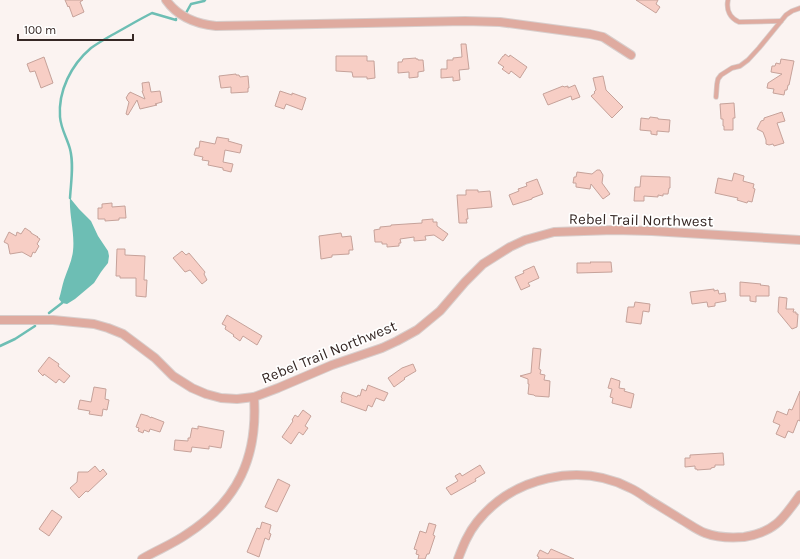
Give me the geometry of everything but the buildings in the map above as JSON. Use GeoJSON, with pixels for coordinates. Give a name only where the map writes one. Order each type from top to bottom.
{"type":"FeatureCollection","features":[{"type":"Feature","properties":{"kind":"street"},"geometry":{"type":"LineString","coordinates":[[166,0],[182,16],[205,25],[223,26],[465,21],[500,22],[603,37],[631,55]]}},
{"type":"Feature","properties":{"kind":"street","name":"Rebel Trail Northwest"},"geometry":{"type":"LineString","coordinates":[[0,320],[53,320],[94,324],[108,328],[123,334],[155,358],[174,376],[192,388],[221,398],[237,399],[254,397],[278,388],[332,365],[382,348],[417,330],[440,311],[483,264],[510,247],[525,240],[554,232],[614,230],[800,240]]}},
{"type":"Feature","properties":{"kind":"street"},"geometry":{"type":"LineString","coordinates":[[142,559],[186,535],[206,521],[220,508],[230,494],[246,465],[252,446],[255,424],[254,397]]}},
{"type":"Feature","properties":{"kind":"street"},"geometry":{"type":"LineString","coordinates":[[458,559],[465,540],[477,522],[490,508],[508,494],[519,488],[553,477],[576,475],[592,476],[615,481],[631,488],[698,530],[726,538],[750,536],[770,529],[785,517],[800,496]]}},
{"type":"Feature","properties":{"kind":"lane"},"geometry":{"type":"LineString","coordinates":[[728,0],[727,8],[730,15],[734,20],[739,22],[781,21]]}},
{"type":"Feature","properties":{"kind":"lane"},"geometry":{"type":"LineString","coordinates":[[716,97],[718,79],[721,74],[732,68],[740,66],[748,60],[786,15],[800,8]]}},
{"type":"Feature","properties":{"kind":"water"},"geometry":{"type":"Polygon","coordinates":[[[70,198],[91,221],[98,236],[108,251],[109,256],[108,263],[94,283],[67,304],[62,303],[59,299],[73,251],[70,198]]]}},
{"type":"Feature","properties":{"kind":"waterway"},"geometry":{"type":"LineString","coordinates":[[186,13],[191,4],[205,0]]}},
{"type":"Feature","properties":{"kind":"waterway"},"geometry":{"type":"LineString","coordinates":[[70,198],[72,161],[69,145],[62,126],[60,107],[64,88],[72,70],[77,62],[91,48],[152,13],[176,19]]}},
{"type":"Feature","properties":{"kind":"waterway"},"geometry":{"type":"LineString","coordinates":[[49,313],[62,303]]}},
{"type":"Feature","properties":{"kind":"waterway"},"geometry":{"type":"LineString","coordinates":[[0,346],[15,339],[35,326]]}}]}
